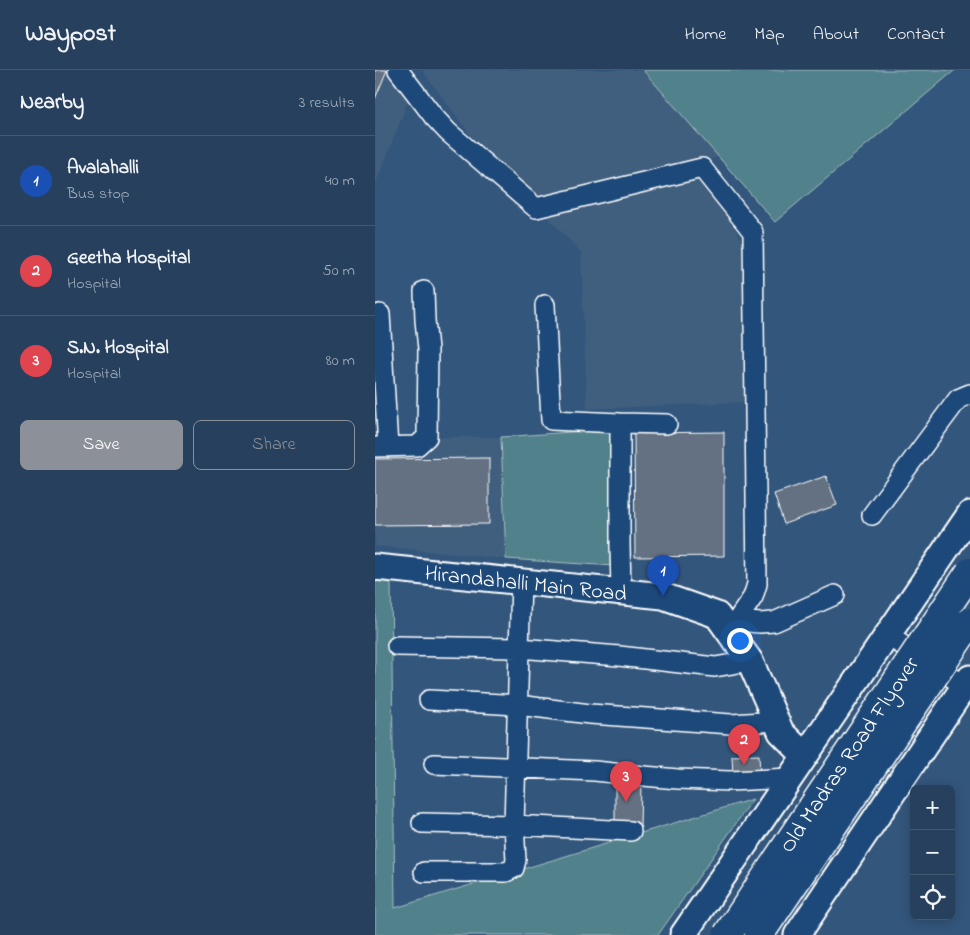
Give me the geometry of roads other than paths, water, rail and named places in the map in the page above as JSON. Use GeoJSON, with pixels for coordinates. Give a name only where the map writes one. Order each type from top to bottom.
{"type":"FeatureCollection","features":[{"type":"Feature","properties":{"kind":"highway","name":"Old Madras Road Flyover"},"geometry":{"type":"LineString","coordinates":[[727,935],[970,572]]}},
{"type":"Feature","properties":{"kind":"highway","name":"Old Madras Road Flyover"},"geometry":{"type":"LineString","coordinates":[[759,935],[970,622]]}},
{"type":"Feature","properties":{"kind":"main road"},"geometry":{"type":"LineString","coordinates":[[683,935],[970,514]]}},
{"type":"Feature","properties":{"kind":"main road","name":"Hirandahalli Main Road"},"geometry":{"type":"LineString","coordinates":[[375,566],[663,596],[717,615],[733,626],[781,732],[805,756]]}},
{"type":"Feature","properties":{"kind":"main road"},"geometry":{"type":"LineString","coordinates":[[797,935],[968,685]]}},
{"type":"Feature","properties":{"kind":"street"},"geometry":{"type":"LineString","coordinates":[[398,70],[448,132],[536,208],[702,168],[753,232],[757,584],[753,597],[733,626]]}},
{"type":"Feature","properties":{"kind":"street"},"geometry":{"type":"LineString","coordinates":[[380,314],[381,447],[417,446],[427,437],[428,349],[424,291]]}},
{"type":"Feature","properties":{"kind":"street"},"geometry":{"type":"LineString","coordinates":[[545,305],[551,420],[667,424]]}},
{"type":"Feature","properties":{"kind":"street"},"geometry":{"type":"LineString","coordinates":[[872,515],[958,399],[970,394]]}},
{"type":"Feature","properties":{"kind":"street"},"geometry":{"type":"LineString","coordinates":[[620,423],[619,536],[621,591]]}},
{"type":"Feature","properties":{"kind":"street"},"geometry":{"type":"LineString","coordinates":[[424,872],[506,872],[514,868],[516,860],[514,824],[521,581]]}},
{"type":"Feature","properties":{"kind":"street"},"geometry":{"type":"LineString","coordinates":[[733,626],[774,622],[835,595]]}},
{"type":"Feature","properties":{"kind":"street"},"geometry":{"type":"LineString","coordinates":[[887,635],[968,685]]}},
{"type":"Feature","properties":{"kind":"street"},"geometry":{"type":"LineString","coordinates":[[397,646],[519,648],[619,656],[715,667],[750,661]]}},
{"type":"Feature","properties":{"kind":"street"},"geometry":{"type":"LineString","coordinates":[[429,700],[518,705],[652,719],[731,724],[776,722]]}},
{"type":"Feature","properties":{"kind":"street"},"geometry":{"type":"LineString","coordinates":[[434,764],[595,770],[678,779],[730,781],[789,778]]}},
{"type":"Feature","properties":{"kind":"street"},"geometry":{"type":"LineString","coordinates":[[422,823],[514,824],[631,831]]}},
{"type":"Feature","properties":{"kind":"place","name":"Avalahalli"},"geometry":{"type":"Point","coordinates":[663,596]}},
{"type":"Feature","properties":{"kind":"place","name":"Geetha Hospital"},"geometry":{"type":"Point","coordinates":[744,765]}},
{"type":"Feature","properties":{"kind":"place","name":"S.N. Hospital"},"geometry":{"type":"Point","coordinates":[626,802]}}]}
